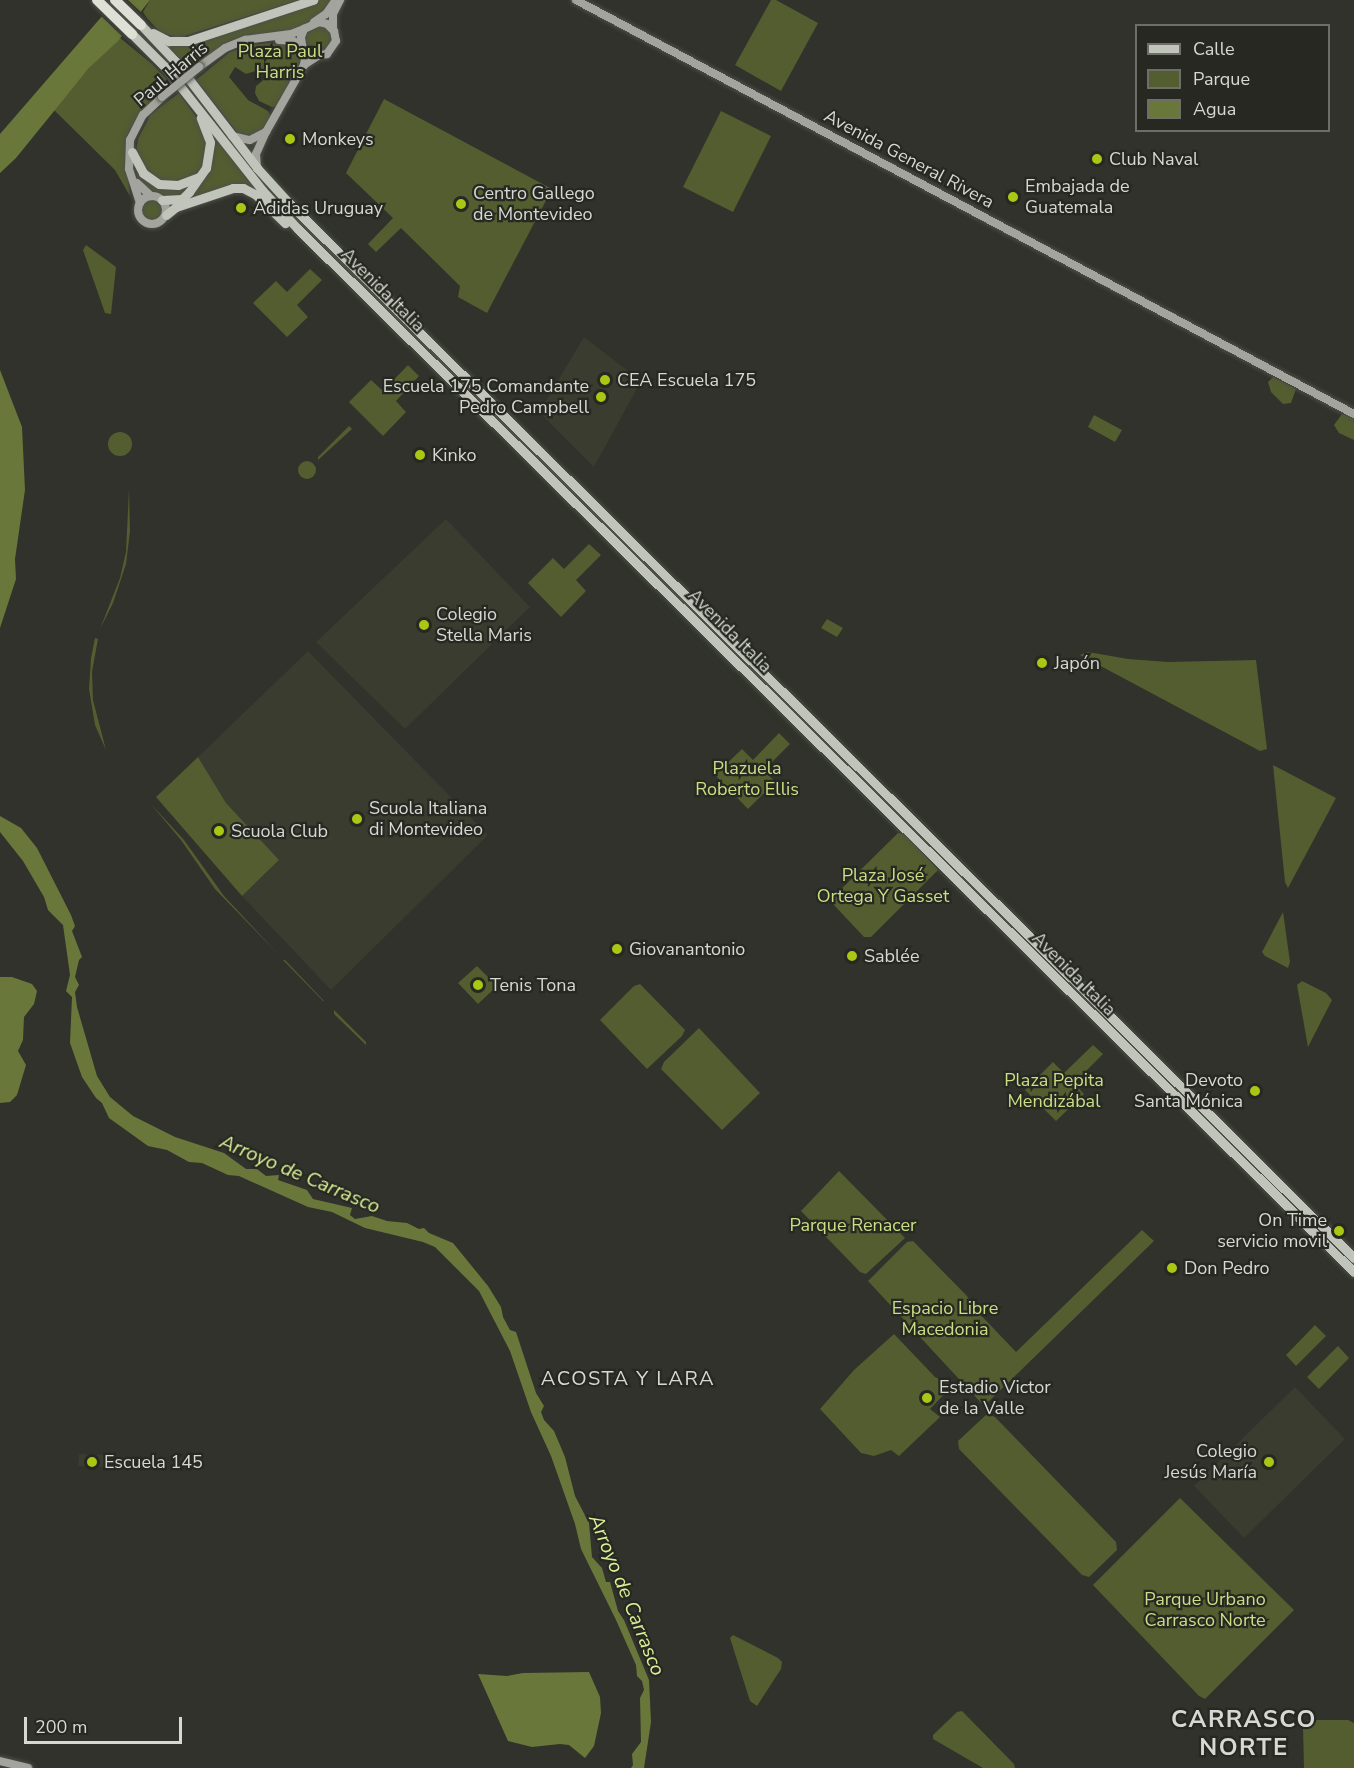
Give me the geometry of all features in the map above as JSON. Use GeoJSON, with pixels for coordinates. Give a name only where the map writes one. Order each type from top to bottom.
{"type":"FeatureCollection","features":[{"type":"Feature","properties":{"kind":"highway","name":"Avenida Italia"},"geometry":{"type":"LineString","coordinates":[[97,0],[132,34]]}},
{"type":"Feature","properties":{"kind":"highway","name":"Avenida Italia"},"geometry":{"type":"LineString","coordinates":[[115,0],[141,25]]}},
{"type":"Feature","properties":{"kind":"main road"},"geometry":{"type":"LineString","coordinates":[[141,25],[164,39],[183,42],[313,0]]}},
{"type":"Feature","properties":{"kind":"main road"},"geometry":{"type":"LineString","coordinates":[[304,65],[304,29],[326,14],[335,0]]}},
{"type":"Feature","properties":{"kind":"main road"},"geometry":{"type":"LineString","coordinates":[[257,168],[258,150],[266,132],[304,65],[318,56],[327,54],[334,46],[333,14],[340,0]]}},
{"type":"Feature","properties":{"kind":"main road","name":"Avenida General Rivera"},"geometry":{"type":"LineString","coordinates":[[576,0],[1354,414]]}},
{"type":"Feature","properties":{"kind":"main road"},"geometry":{"type":"LineString","coordinates":[[314,22],[327,24],[334,30]]}},
{"type":"Feature","properties":{"kind":"main road","name":"Avenida Italia"},"geometry":{"type":"LineString","coordinates":[[141,25],[175,61],[257,168],[362,276],[1354,1258]]}},
{"type":"Feature","properties":{"kind":"main road","name":"Paul Harris"},"geometry":{"type":"LineString","coordinates":[[140,203],[129,169],[130,140],[143,115],[225,48],[245,40],[291,34],[304,29]]}},
{"type":"Feature","properties":{"kind":"main road","name":"Avenida Italia"},"geometry":{"type":"LineString","coordinates":[[132,34],[165,67],[256,182],[298,229],[1354,1272]]}},
{"type":"Feature","properties":{"kind":"main road","name":"Paul Harris"},"geometry":{"type":"LineString","coordinates":[[200,69],[227,51],[247,43],[285,40],[303,47]]}},
{"type":"Feature","properties":{"kind":"main road"},"geometry":{"type":"LineString","coordinates":[[303,47],[318,56]]}},
{"type":"Feature","properties":{"kind":"main road","name":"Paul Harris"},"geometry":{"type":"LineString","coordinates":[[151,196],[137,183],[132,168],[132,152],[139,127],[163,98]]}},
{"type":"Feature","properties":{"kind":"main road"},"geometry":{"type":"LineString","coordinates":[[199,109],[210,149],[209,159],[201,175],[182,199],[162,200],[151,196],[140,203],[139,214],[144,222],[155,224],[176,207],[233,188],[243,188],[255,194],[288,226],[298,229]]}},
{"type":"Feature","properties":{"kind":"main road"},"geometry":{"type":"LineString","coordinates":[[250,140],[266,132]]}},
{"type":"Feature","properties":{"kind":"main road"},"geometry":{"type":"LineString","coordinates":[[232,136],[250,140],[258,150]]}},
{"type":"Feature","properties":{"kind":"main road"},"geometry":{"type":"LineString","coordinates":[[132,152],[143,172],[159,184],[178,185],[201,175]]}},
{"type":"Feature","properties":{"kind":"main road"},"geometry":{"type":"LineString","coordinates":[[162,200],[166,205],[166,215]]}},
{"type":"Feature","properties":{"kind":"main road"},"geometry":{"type":"LineString","coordinates":[[1210,1131],[1236,1148],[1245,1150]]}},
{"type":"Feature","properties":{"kind":"main road"},"geometry":{"type":"LineString","coordinates":[[1238,1158],[1246,1160],[1273,1179]]}},
{"type":"Feature","properties":{"kind":"main road"},"geometry":{"type":"LineString","coordinates":[[0,1761],[28,1768]]}},
{"type":"Feature","properties":{"kind":"shaded area"},"geometry":{"type":"Polygon","coordinates":[[[584,337],[641,381],[594,467],[539,412],[584,337]]]}},
{"type":"Feature","properties":{"kind":"shaded area","name":"Colegio Stella Maris"},"geometry":{"type":"Polygon","coordinates":[[[446,519],[530,607],[405,729],[316,642],[446,519]]]}},
{"type":"Feature","properties":{"kind":"shaded area","name":"Scuola Italiana di Montevideo"},"geometry":{"type":"Polygon","coordinates":[[[308,651],[488,835],[331,990],[242,896],[279,860],[226,803],[198,757],[308,651]]]}},
{"type":"Feature","properties":{"kind":"shaded area","name":"Colegio Jesús María"},"geometry":{"type":"Polygon","coordinates":[[[1295,1387],[1345,1439],[1244,1538],[1194,1486],[1295,1387]]]}},
{"type":"Feature","properties":{"kind":"shaded area","name":"Escuela 145"},"geometry":{"type":"Polygon","coordinates":[[[79,1454],[106,1455],[106,1467],[78,1466],[79,1454]]]}},
{"type":"Feature","properties":{"kind":"green space"},"geometry":{"type":"Polygon","coordinates":[[[150,0],[299,0],[178,38],[160,32],[147,18],[143,12],[150,0]]]}},
{"type":"Feature","properties":{"kind":"green space"},"geometry":{"type":"Polygon","coordinates":[[[318,0],[334,0],[317,18],[293,31],[268,34],[202,60],[190,69],[162,41],[168,43],[318,0]]]}},
{"type":"Feature","properties":{"kind":"green space"},"geometry":{"type":"Polygon","coordinates":[[[771,0],[776,0],[818,23],[781,91],[735,65],[771,0]]]}},
{"type":"Feature","properties":{"kind":"green space"},"geometry":{"type":"Polygon","coordinates":[[[319,26],[328,30],[332,39],[328,48],[319,52],[310,48],[306,39],[310,30],[319,26]]]}},
{"type":"Feature","properties":{"kind":"green space"},"geometry":{"type":"Polygon","coordinates":[[[119,37],[152,64],[171,84],[142,110],[128,133],[125,156],[130,196],[115,170],[54,110],[119,37]]]}},
{"type":"Feature","properties":{"kind":"green space","name":"Plaza Paul Harris"},"geometry":{"type":"Polygon","coordinates":[[[270,43],[296,46],[302,51],[301,63],[277,106],[272,107],[259,101],[255,93],[256,86],[266,78],[261,69],[246,74],[235,67],[229,77],[248,100],[268,111],[271,117],[264,130],[255,137],[239,135],[196,80],[230,52],[251,45],[270,43]]]}},
{"type":"Feature","properties":{"kind":"green space"},"geometry":{"type":"Polygon","coordinates":[[[188,85],[239,150],[576,493],[575,495],[290,213],[246,162],[188,85]]]}},
{"type":"Feature","properties":{"kind":"green space"},"geometry":{"type":"Polygon","coordinates":[[[179,93],[201,124],[207,141],[202,168],[194,177],[166,184],[147,175],[136,153],[138,139],[151,114],[179,93]]]}},
{"type":"Feature","properties":{"kind":"green space","name":"Centro Gallego de Montevideo"},"geometry":{"type":"Polygon","coordinates":[[[384,99],[552,189],[487,313],[458,297],[460,286],[401,228],[376,252],[368,244],[393,218],[346,173],[384,99]]]}},
{"type":"Feature","properties":{"kind":"green space"},"geometry":{"type":"Polygon","coordinates":[[[721,111],[771,136],[733,212],[683,187],[721,111]]]}},
{"type":"Feature","properties":{"kind":"green space"},"geometry":{"type":"Polygon","coordinates":[[[210,131],[273,208],[247,187],[170,206],[205,172],[210,131]]]}},
{"type":"Feature","properties":{"kind":"green space"},"geometry":{"type":"Polygon","coordinates":[[[134,164],[144,178],[192,184],[184,195],[164,198],[149,192],[140,184],[134,164]]]}},
{"type":"Feature","properties":{"kind":"green space"},"geometry":{"type":"Polygon","coordinates":[[[152,197],[160,201],[164,209],[160,217],[152,221],[144,217],[140,209],[144,201],[152,197]]]}},
{"type":"Feature","properties":{"kind":"green space"},"geometry":{"type":"Polygon","coordinates":[[[86,245],[116,267],[111,314],[105,313],[83,250],[86,245]]]}},
{"type":"Feature","properties":{"kind":"green space"},"geometry":{"type":"Polygon","coordinates":[[[310,269],[322,280],[297,305],[308,317],[287,337],[253,303],[276,281],[287,292],[310,269]]]}},
{"type":"Feature","properties":{"kind":"green space"},"geometry":{"type":"Polygon","coordinates":[[[408,365],[419,376],[396,401],[406,412],[383,436],[349,402],[371,380],[383,391],[408,365]]]}},
{"type":"Feature","properties":{"kind":"green space"},"geometry":{"type":"Polygon","coordinates":[[[1273,377],[1296,389],[1291,403],[1283,404],[1271,392],[1268,382],[1273,377]]]}},
{"type":"Feature","properties":{"kind":"green space"},"geometry":{"type":"Polygon","coordinates":[[[1342,414],[1354,418],[1354,440],[1339,433],[1334,425],[1342,414]]]}},
{"type":"Feature","properties":{"kind":"green space"},"geometry":{"type":"Polygon","coordinates":[[[1094,415],[1122,430],[1115,442],[1088,427],[1094,415]]]}},
{"type":"Feature","properties":{"kind":"green space"},"geometry":{"type":"Polygon","coordinates":[[[349,426],[352,429],[318,460],[318,457],[349,426]]]}},
{"type":"Feature","properties":{"kind":"green space"},"geometry":{"type":"Polygon","coordinates":[[[120,432],[128,436],[132,444],[128,452],[120,456],[112,452],[108,444],[112,436],[120,432]]]}},
{"type":"Feature","properties":{"kind":"green space"},"geometry":{"type":"Polygon","coordinates":[[[307,461],[315,466],[316,470],[311,478],[307,479],[299,474],[298,470],[303,462],[307,461]]]}},
{"type":"Feature","properties":{"kind":"green space"},"geometry":{"type":"Polygon","coordinates":[[[129,489],[130,531],[126,564],[113,603],[100,629],[120,578],[126,552],[129,489]]]}},
{"type":"Feature","properties":{"kind":"green space"},"geometry":{"type":"Polygon","coordinates":[[[592,508],[933,846],[934,850],[589,510],[592,508]]]}},
{"type":"Feature","properties":{"kind":"green space"},"geometry":{"type":"Polygon","coordinates":[[[589,544],[601,555],[576,580],[586,591],[561,617],[528,583],[553,558],[564,569],[589,544]]]}},
{"type":"Feature","properties":{"kind":"green space"},"geometry":{"type":"Polygon","coordinates":[[[827,619],[843,628],[837,637],[821,628],[827,619]]]}},
{"type":"Feature","properties":{"kind":"green space"},"geometry":{"type":"Polygon","coordinates":[[[95,638],[98,639],[92,672],[93,700],[106,750],[95,725],[89,689],[95,638]]]}},
{"type":"Feature","properties":{"kind":"green space"},"geometry":{"type":"Polygon","coordinates":[[[1088,652],[1128,659],[1168,662],[1256,660],[1267,749],[1260,751],[1080,655],[1088,652]]]}},
{"type":"Feature","properties":{"kind":"green space","name":"Plazuela Roberto Ellis"},"geometry":{"type":"Polygon","coordinates":[[[779,733],[790,744],[764,770],[775,782],[748,809],[715,775],[742,749],[753,760],[779,733]]]}},
{"type":"Feature","properties":{"kind":"green space","name":"Scuola Club"},"geometry":{"type":"Polygon","coordinates":[[[198,757],[226,803],[279,860],[242,896],[156,797],[198,757]]]}},
{"type":"Feature","properties":{"kind":"green space"},"geometry":{"type":"Polygon","coordinates":[[[1273,765],[1336,798],[1288,888],[1285,882],[1273,765]]]}},
{"type":"Feature","properties":{"kind":"green space"},"geometry":{"type":"Polygon","coordinates":[[[150,803],[184,840],[224,896],[280,956],[215,889],[181,840],[150,803]]]}},
{"type":"Feature","properties":{"kind":"green space","name":"Plaza José Ortega Y Gasset"},"geometry":{"type":"Polygon","coordinates":[[[898,833],[905,834],[938,870],[871,937],[864,937],[833,904],[832,898],[898,833]]]}},
{"type":"Feature","properties":{"kind":"green space"},"geometry":{"type":"Polygon","coordinates":[[[960,873],[1212,1124],[1212,1125],[957,874],[960,873]]]}},
{"type":"Feature","properties":{"kind":"green space"},"geometry":{"type":"Polygon","coordinates":[[[1283,912],[1290,962],[1288,968],[1265,956],[1262,952],[1283,912]]]}},
{"type":"Feature","properties":{"kind":"green space"},"geometry":{"type":"Polygon","coordinates":[[[283,960],[285,960],[324,1001],[323,1001],[283,960]]]}},
{"type":"Feature","properties":{"kind":"green space","name":"Tenis Tona"},"geometry":{"type":"Polygon","coordinates":[[[477,966],[497,986],[478,1004],[458,983],[477,966]]]}},
{"type":"Feature","properties":{"kind":"green space"},"geometry":{"type":"Polygon","coordinates":[[[1302,981],[1326,993],[1332,1000],[1308,1047],[1297,985],[1302,981]]]}},
{"type":"Feature","properties":{"kind":"green space"},"geometry":{"type":"Polygon","coordinates":[[[640,984],[685,1030],[682,1036],[647,1069],[600,1020],[634,986],[640,984]]]}},
{"type":"Feature","properties":{"kind":"green space"},"geometry":{"type":"Polygon","coordinates":[[[334,1010],[366,1042],[366,1045],[334,1014],[334,1010]]]}},
{"type":"Feature","properties":{"kind":"green space"},"geometry":{"type":"Polygon","coordinates":[[[699,1028],[760,1093],[722,1130],[661,1069],[664,1062],[699,1028]]]}},
{"type":"Feature","properties":{"kind":"green space","name":"Plaza Pepita Mendizábal"},"geometry":{"type":"Polygon","coordinates":[[[1093,1045],[1103,1054],[1074,1083],[1084,1094],[1056,1121],[1025,1090],[1053,1062],[1064,1073],[1093,1045]]]}},
{"type":"Feature","properties":{"kind":"green space","name":"Parque Renacer"},"geometry":{"type":"Polygon","coordinates":[[[839,1171],[905,1238],[866,1274],[860,1272],[801,1211],[839,1171]]]}},
{"type":"Feature","properties":{"kind":"green space","name":"Espacio Libre Macedonia"},"geometry":{"type":"Polygon","coordinates":[[[1142,1230],[1154,1241],[984,1406],[868,1281],[907,1242],[913,1241],[967,1296],[975,1309],[1016,1352],[1142,1230]]]}},
{"type":"Feature","properties":{"kind":"green space"},"geometry":{"type":"Polygon","coordinates":[[[1315,1325],[1326,1336],[1296,1366],[1286,1355],[1315,1325]]]}},
{"type":"Feature","properties":{"kind":"green space"},"geometry":{"type":"Polygon","coordinates":[[[894,1334],[935,1377],[953,1385],[930,1409],[940,1417],[899,1456],[891,1450],[874,1456],[861,1453],[820,1409],[854,1370],[894,1334]]]}},
{"type":"Feature","properties":{"kind":"green space"},"geometry":{"type":"Polygon","coordinates":[[[1338,1346],[1349,1358],[1319,1389],[1307,1377],[1338,1346]]]}},
{"type":"Feature","properties":{"kind":"green space"},"geometry":{"type":"Polygon","coordinates":[[[987,1414],[995,1417],[1116,1542],[1117,1550],[1089,1577],[1082,1575],[959,1449],[958,1441],[987,1414]]]}},
{"type":"Feature","properties":{"kind":"green space","name":"Parque Urbano Carrasco Norte"},"geometry":{"type":"Polygon","coordinates":[[[1180,1498],[1294,1610],[1205,1699],[1199,1696],[1093,1585],[1180,1498]]]}},
{"type":"Feature","properties":{"kind":"green space"},"geometry":{"type":"Polygon","coordinates":[[[733,1635],[782,1662],[781,1669],[757,1706],[750,1701],[730,1638],[733,1635]]]}},
{"type":"Feature","properties":{"kind":"green space"},"geometry":{"type":"Polygon","coordinates":[[[962,1711],[1014,1764],[1015,1768],[983,1768],[933,1739],[933,1735],[957,1712],[962,1711]]]}},
{"type":"Feature","properties":{"kind":"green space"},"geometry":{"type":"Polygon","coordinates":[[[1308,1720],[1348,1720],[1354,1723],[1354,1768],[1304,1768],[1303,1727],[1308,1720]]]}},
{"type":"Feature","properties":{"kind":"water"},"geometry":{"type":"Polygon","coordinates":[[[116,0],[150,0],[118,41],[89,68],[16,158],[0,173],[0,134],[116,0]]]}},
{"type":"Feature","properties":{"kind":"water"},"geometry":{"type":"Polygon","coordinates":[[[0,370],[22,427],[25,490],[15,559],[16,579],[0,628],[0,370]]]}},
{"type":"Feature","properties":{"kind":"water"},"geometry":{"type":"Polygon","coordinates":[[[0,816],[21,828],[37,848],[71,915],[75,926],[72,931],[82,957],[79,960],[75,977],[79,985],[75,992],[77,1007],[97,1076],[110,1097],[133,1116],[175,1137],[224,1153],[246,1169],[257,1169],[266,1176],[279,1175],[278,1180],[307,1190],[313,1199],[352,1208],[350,1215],[355,1219],[372,1216],[387,1221],[407,1223],[419,1229],[424,1228],[429,1233],[453,1243],[488,1286],[501,1307],[510,1330],[516,1332],[536,1393],[544,1406],[541,1412],[544,1420],[554,1431],[565,1457],[575,1496],[589,1523],[592,1557],[602,1568],[606,1582],[610,1582],[618,1611],[649,1680],[651,1722],[644,1768],[631,1768],[632,1754],[641,1742],[640,1698],[644,1690],[642,1681],[637,1676],[636,1665],[581,1549],[575,1524],[551,1456],[531,1412],[510,1351],[479,1291],[435,1247],[365,1228],[332,1212],[308,1207],[239,1176],[228,1175],[202,1163],[189,1162],[167,1150],[148,1146],[109,1118],[102,1103],[82,1077],[70,1043],[72,997],[66,991],[70,975],[63,925],[48,910],[44,897],[23,861],[0,832],[0,816]]]}},
{"type":"Feature","properties":{"kind":"water"},"geometry":{"type":"Polygon","coordinates":[[[0,977],[12,977],[32,984],[37,991],[34,1004],[24,1017],[23,1040],[18,1051],[26,1065],[17,1095],[10,1102],[0,1103],[0,977]]]}},
{"type":"Feature","properties":{"kind":"water"},"geometry":{"type":"Polygon","coordinates":[[[589,1672],[600,1697],[601,1713],[594,1746],[585,1758],[569,1745],[532,1747],[508,1741],[478,1674],[507,1676],[523,1673],[589,1672]]]}},
{"type":"Feature","properties":{"kind":"pier"},"geometry":{"type":"Polygon","coordinates":[[[112,0],[128,0],[144,15],[123,37],[99,14],[112,0]]]}},
{"type":"Feature","properties":{"kind":"place","name":"Monkeys"},"geometry":{"type":"Point","coordinates":[290,139]}},
{"type":"Feature","properties":{"kind":"place","name":"Club Naval"},"geometry":{"type":"Point","coordinates":[1097,159]}},
{"type":"Feature","properties":{"kind":"place","name":"Embajada de Guatemala"},"geometry":{"type":"Point","coordinates":[1013,197]}},
{"type":"Feature","properties":{"kind":"place","name":"Centro Gallego de Montevideo"},"geometry":{"type":"Point","coordinates":[461,204]}},
{"type":"Feature","properties":{"kind":"place","name":"Adidas Uruguay"},"geometry":{"type":"Point","coordinates":[241,208]}},
{"type":"Feature","properties":{"kind":"place","name":"CEA Escuela 175"},"geometry":{"type":"Point","coordinates":[605,380]}},
{"type":"Feature","properties":{"kind":"place","name":"Escuela 175 Comandante Pedro Campbell"},"geometry":{"type":"Point","coordinates":[601,397]}},
{"type":"Feature","properties":{"kind":"place","name":"Kinko"},"geometry":{"type":"Point","coordinates":[420,455]}},
{"type":"Feature","properties":{"kind":"place","name":"Colegio Stella Maris"},"geometry":{"type":"Point","coordinates":[424,625]}},
{"type":"Feature","properties":{"kind":"place","name":"Japón"},"geometry":{"type":"Point","coordinates":[1042,663]}},
{"type":"Feature","properties":{"kind":"place","name":"Scuola Italiana di Montevideo"},"geometry":{"type":"Point","coordinates":[357,819]}},
{"type":"Feature","properties":{"kind":"place","name":"Scuola Club"},"geometry":{"type":"Point","coordinates":[219,831]}},
{"type":"Feature","properties":{"kind":"place","name":"Giovanantonio"},"geometry":{"type":"Point","coordinates":[617,949]}},
{"type":"Feature","properties":{"kind":"place","name":"Sablée"},"geometry":{"type":"Point","coordinates":[852,956]}},
{"type":"Feature","properties":{"kind":"place","name":"Tenis Tona"},"geometry":{"type":"Point","coordinates":[478,985]}},
{"type":"Feature","properties":{"kind":"place","name":"Devoto Santa Mónica"},"geometry":{"type":"Point","coordinates":[1255,1091]}},
{"type":"Feature","properties":{"kind":"place","name":"On Time servicio movil"},"geometry":{"type":"Point","coordinates":[1339,1231]}},
{"type":"Feature","properties":{"kind":"place","name":"Don Pedro"},"geometry":{"type":"Point","coordinates":[1172,1268]}},
{"type":"Feature","properties":{"kind":"place","name":"Estadio Victor de la Valle"},"geometry":{"type":"Point","coordinates":[927,1398]}},
{"type":"Feature","properties":{"kind":"place","name":"Escuela 145"},"geometry":{"type":"Point","coordinates":[92,1462]}},
{"type":"Feature","properties":{"kind":"place","name":"Colegio Jesús María"},"geometry":{"type":"Point","coordinates":[1269,1462]}},
{"type":"Feature","properties":{"kind":"district","name":"ACOSTA Y LARA"},"geometry":{"type":"Point","coordinates":[628,1378]}},
{"type":"Feature","properties":{"kind":"district","name":"CARRASCO NORTE"},"geometry":{"type":"Point","coordinates":[1244,1734]}},
{"type":"Feature","properties":{"kind":"water label","name":"Arroyo de Carrasco"},"geometry":{"type":"Point","coordinates":[300,1174]}},
{"type":"Feature","properties":{"kind":"water label","name":"Arroyo de Carrasco"},"geometry":{"type":"Point","coordinates":[627,1595]}}]}
